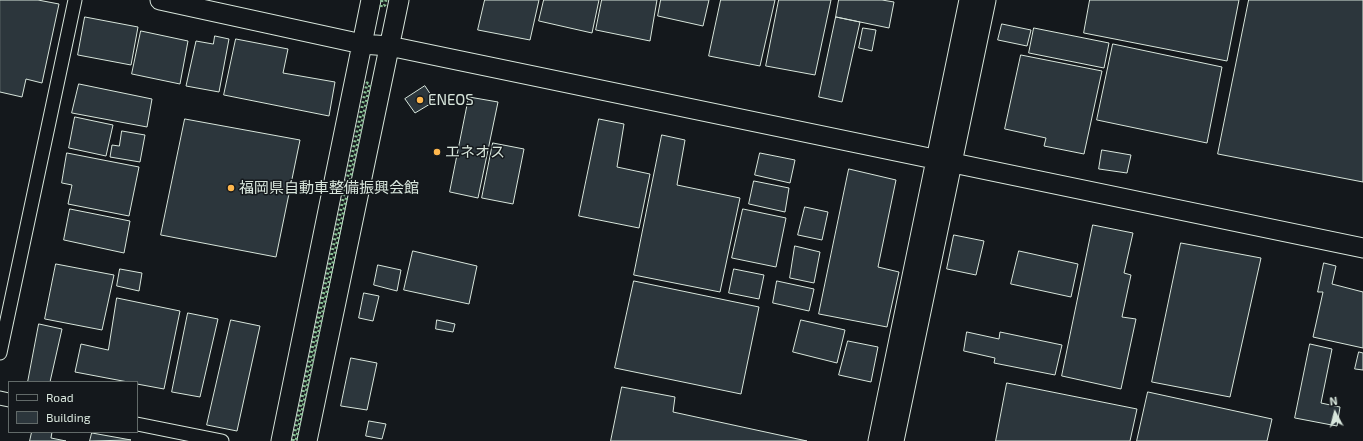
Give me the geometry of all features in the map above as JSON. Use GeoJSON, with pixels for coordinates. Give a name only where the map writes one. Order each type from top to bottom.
{"type":"FeatureCollection","features":[{"type":"Feature","properties":{"kind":"street"},"geometry":{"type":"LineString","coordinates":[[0,353],[75,0]]}},
{"type":"Feature","properties":{"kind":"street"},"geometry":{"type":"LineString","coordinates":[[160,0],[362,44],[389,46],[1363,248]]}},
{"type":"Feature","properties":{"kind":"street"},"geometry":{"type":"LineString","coordinates":[[281,441],[371,0]]}},
{"type":"Feature","properties":{"kind":"street"},"geometry":{"type":"LineString","coordinates":[[308,441],[399,0]]}},
{"type":"Feature","properties":{"kind":"street"},"geometry":{"type":"LineString","coordinates":[[894,441],[944,161],[969,0]]}},
{"type":"Feature","properties":{"kind":"street"},"geometry":{"type":"LineString","coordinates":[[878,441],[944,161],[986,0]]}},
{"type":"Feature","properties":{"kind":"street"},"geometry":{"type":"LineString","coordinates":[[138,424],[222,441]]}},
{"type":"Feature","properties":{"kind":"building"},"geometry":{"type":"Polygon","coordinates":[[[0,0],[38,0],[59,4],[42,83],[26,79],[22,97],[0,92],[0,0]]]}},
{"type":"Feature","properties":{"kind":"building"},"geometry":{"type":"Polygon","coordinates":[[[485,0],[539,0],[530,40],[478,30],[485,0]]]}},
{"type":"Feature","properties":{"kind":"building"},"geometry":{"type":"Polygon","coordinates":[[[544,0],[599,0],[592,33],[539,21],[544,0]]]}},
{"type":"Feature","properties":{"kind":"building"},"geometry":{"type":"Polygon","coordinates":[[[602,0],[657,0],[650,41],[596,30],[602,0]]]}},
{"type":"Feature","properties":{"kind":"building"},"geometry":{"type":"Polygon","coordinates":[[[661,0],[709,0],[703,26],[658,16],[661,0]]]}},
{"type":"Feature","properties":{"kind":"building"},"geometry":{"type":"Polygon","coordinates":[[[721,0],[775,0],[760,66],[709,56],[721,0]]]}},
{"type":"Feature","properties":{"kind":"building"},"geometry":{"type":"Polygon","coordinates":[[[779,0],[831,0],[815,75],[766,66],[779,0]]]}},
{"type":"Feature","properties":{"kind":"building"},"geometry":{"type":"Polygon","coordinates":[[[839,0],[882,0],[894,2],[889,28],[836,17],[839,0]]]}},
{"type":"Feature","properties":{"kind":"building"},"geometry":{"type":"Polygon","coordinates":[[[1090,0],[1239,0],[1227,61],[1084,33],[1090,0]]]}},
{"type":"Feature","properties":{"kind":"building"},"geometry":{"type":"Polygon","coordinates":[[[1249,0],[1363,0],[1363,182],[1218,154],[1249,0]]]}},
{"type":"Feature","properties":{"kind":"building"},"geometry":{"type":"Polygon","coordinates":[[[85,17],[138,27],[131,65],[78,55],[85,17]]]}},
{"type":"Feature","properties":{"kind":"building"},"geometry":{"type":"Polygon","coordinates":[[[836,17],[860,22],[842,102],[819,97],[836,17]]]}},
{"type":"Feature","properties":{"kind":"building"},"geometry":{"type":"Polygon","coordinates":[[[1002,24],[1031,30],[1027,46],[998,40],[1002,24]]]}},
{"type":"Feature","properties":{"kind":"building"},"geometry":{"type":"Polygon","coordinates":[[[863,28],[876,30],[872,51],[859,48],[863,28]]]}},
{"type":"Feature","properties":{"kind":"building"},"geometry":{"type":"Polygon","coordinates":[[[1034,28],[1109,43],[1104,68],[1029,53],[1034,28]]]}},
{"type":"Feature","properties":{"kind":"building"},"geometry":{"type":"Polygon","coordinates":[[[141,31],[188,41],[180,84],[132,74],[141,31]]]}},
{"type":"Feature","properties":{"kind":"building"},"geometry":{"type":"Polygon","coordinates":[[[215,36],[229,39],[219,92],[186,86],[196,41],[213,44],[215,36]]]}},
{"type":"Feature","properties":{"kind":"building"},"geometry":{"type":"Polygon","coordinates":[[[236,39],[288,49],[283,73],[335,82],[329,116],[224,95],[236,39]]]}},
{"type":"Feature","properties":{"kind":"building"},"geometry":{"type":"Polygon","coordinates":[[[1113,44],[1222,67],[1207,143],[1097,120],[1113,44]]]}},
{"type":"Feature","properties":{"kind":"building"},"geometry":{"type":"Polygon","coordinates":[[[1021,55],[1102,71],[1084,154],[1044,146],[1046,138],[1005,129],[1021,55]]]}},
{"type":"Feature","properties":{"kind":"building"},"geometry":{"type":"Polygon","coordinates":[[[79,84],[152,99],[147,127],[72,113],[79,84]]]}},
{"type":"Feature","properties":{"kind":"building","name":"ENEOS"},"geometry":{"type":"Polygon","coordinates":[[[425,86],[435,101],[415,113],[405,99],[425,86]]]}},
{"type":"Feature","properties":{"kind":"building"},"geometry":{"type":"Polygon","coordinates":[[[469,97],[498,102],[478,198],[450,192],[469,97]]]}},
{"type":"Feature","properties":{"kind":"building"},"geometry":{"type":"Polygon","coordinates":[[[75,117],[113,125],[106,156],[69,148],[75,117]]]}},
{"type":"Feature","properties":{"kind":"building","name":"福岡県自動車整備振興会館"},"geometry":{"type":"Polygon","coordinates":[[[185,119],[300,140],[276,257],[161,235],[185,119]]]}},
{"type":"Feature","properties":{"kind":"building"},"geometry":{"type":"Polygon","coordinates":[[[599,119],[624,124],[617,167],[650,174],[639,228],[579,216],[599,119]]]}},
{"type":"Feature","properties":{"kind":"building"},"geometry":{"type":"Polygon","coordinates":[[[122,131],[145,135],[140,162],[110,157],[112,145],[119,146],[122,131]]]}},
{"type":"Feature","properties":{"kind":"building"},"geometry":{"type":"Polygon","coordinates":[[[662,135],[685,140],[677,185],[740,198],[720,292],[634,275],[662,135]]]}},
{"type":"Feature","properties":{"kind":"building"},"geometry":{"type":"Polygon","coordinates":[[[493,143],[524,149],[513,204],[482,198],[493,143]]]}},
{"type":"Feature","properties":{"kind":"building"},"geometry":{"type":"Polygon","coordinates":[[[1102,150],[1131,155],[1127,173],[1099,169],[1102,150]]]}},
{"type":"Feature","properties":{"kind":"building"},"geometry":{"type":"Polygon","coordinates":[[[67,153],[139,167],[129,216],[68,204],[72,185],[62,183],[67,153]]]}},
{"type":"Feature","properties":{"kind":"building"},"geometry":{"type":"Polygon","coordinates":[[[760,153],[795,160],[790,183],[755,175],[760,153]]]}},
{"type":"Feature","properties":{"kind":"building"},"geometry":{"type":"Polygon","coordinates":[[[849,169],[896,180],[878,267],[899,272],[887,327],[819,314],[849,169]]]}},
{"type":"Feature","properties":{"kind":"building"},"geometry":{"type":"Polygon","coordinates":[[[754,181],[789,188],[785,212],[749,204],[754,181]]]}},
{"type":"Feature","properties":{"kind":"building"},"geometry":{"type":"Polygon","coordinates":[[[805,207],[828,212],[822,240],[798,235],[805,207]]]}},
{"type":"Feature","properties":{"kind":"building"},"geometry":{"type":"Polygon","coordinates":[[[70,209],[130,221],[124,253],[64,240],[70,209]]]}},
{"type":"Feature","properties":{"kind":"building"},"geometry":{"type":"Polygon","coordinates":[[[743,209],[786,218],[776,267],[732,258],[743,209]]]}},
{"type":"Feature","properties":{"kind":"building"},"geometry":{"type":"Polygon","coordinates":[[[1093,225],[1133,233],[1124,273],[1131,275],[1122,317],[1136,319],[1121,389],[1062,376],[1093,225]]]}},
{"type":"Feature","properties":{"kind":"building"},"geometry":{"type":"Polygon","coordinates":[[[954,235],[984,241],[976,275],[947,269],[954,235]]]}},
{"type":"Feature","properties":{"kind":"building"},"geometry":{"type":"Polygon","coordinates":[[[1181,243],[1261,258],[1230,397],[1152,382],[1181,243]]]}},
{"type":"Feature","properties":{"kind":"building"},"geometry":{"type":"Polygon","coordinates":[[[795,246],[820,252],[814,283],[790,278],[795,246]]]}},
{"type":"Feature","properties":{"kind":"building"},"geometry":{"type":"Polygon","coordinates":[[[413,251],[477,266],[469,304],[404,290],[413,251]]]}},
{"type":"Feature","properties":{"kind":"building"},"geometry":{"type":"Polygon","coordinates":[[[1019,251],[1078,264],[1071,297],[1011,284],[1019,251]]]}},
{"type":"Feature","properties":{"kind":"building"},"geometry":{"type":"Polygon","coordinates":[[[1324,263],[1336,266],[1332,284],[1363,292],[1363,348],[1313,337],[1323,292],[1318,292],[1324,263]]]}},
{"type":"Feature","properties":{"kind":"building"},"geometry":{"type":"Polygon","coordinates":[[[56,264],[114,275],[102,330],[45,319],[56,264]]]}},
{"type":"Feature","properties":{"kind":"building"},"geometry":{"type":"Polygon","coordinates":[[[378,265],[401,270],[397,291],[374,285],[378,265]]]}},
{"type":"Feature","properties":{"kind":"building"},"geometry":{"type":"Polygon","coordinates":[[[120,269],[142,273],[139,291],[117,286],[120,269]]]}},
{"type":"Feature","properties":{"kind":"building"},"geometry":{"type":"Polygon","coordinates":[[[734,269],[764,275],[759,299],[729,293],[734,269]]]}},
{"type":"Feature","properties":{"kind":"building"},"geometry":{"type":"Polygon","coordinates":[[[634,281],[759,307],[741,394],[615,368],[634,281]]]}},
{"type":"Feature","properties":{"kind":"building"},"geometry":{"type":"Polygon","coordinates":[[[777,281],[814,289],[809,311],[773,303],[777,281]]]}},
{"type":"Feature","properties":{"kind":"building"},"geometry":{"type":"Polygon","coordinates":[[[364,293],[379,296],[373,321],[359,318],[364,293]]]}},
{"type":"Feature","properties":{"kind":"building"},"geometry":{"type":"Polygon","coordinates":[[[117,298],[180,311],[164,389],[138,384],[138,381],[123,381],[75,372],[81,344],[108,350],[117,298]]]}},
{"type":"Feature","properties":{"kind":"building"},"geometry":{"type":"Polygon","coordinates":[[[188,313],[218,319],[200,397],[172,392],[188,313]]]}},
{"type":"Feature","properties":{"kind":"building"},"geometry":{"type":"Polygon","coordinates":[[[231,320],[260,326],[237,431],[207,425],[231,320]]]}},
{"type":"Feature","properties":{"kind":"building"},"geometry":{"type":"Polygon","coordinates":[[[437,320],[455,324],[453,332],[436,329],[437,320]]]}},
{"type":"Feature","properties":{"kind":"building"},"geometry":{"type":"Polygon","coordinates":[[[801,320],[845,330],[837,363],[793,352],[801,320]]]}},
{"type":"Feature","properties":{"kind":"building"},"geometry":{"type":"Polygon","coordinates":[[[39,324],[62,329],[50,381],[28,381],[39,324]]]}},
{"type":"Feature","properties":{"kind":"building"},"geometry":{"type":"Polygon","coordinates":[[[967,332],[999,339],[1000,332],[1062,345],[1055,375],[994,363],[995,358],[964,351],[967,332]]]}},
{"type":"Feature","properties":{"kind":"building"},"geometry":{"type":"Polygon","coordinates":[[[848,341],[878,347],[871,382],[839,375],[848,341]]]}},
{"type":"Feature","properties":{"kind":"building"},"geometry":{"type":"Polygon","coordinates":[[[1310,344],[1332,349],[1321,403],[1340,407],[1337,426],[1295,418],[1310,344]]]}},
{"type":"Feature","properties":{"kind":"building"},"geometry":{"type":"Polygon","coordinates":[[[1359,352],[1363,353],[1363,370],[1355,369],[1359,352]]]}},
{"type":"Feature","properties":{"kind":"building"},"geometry":{"type":"Polygon","coordinates":[[[351,358],[377,363],[367,410],[341,406],[351,358]]]}},
{"type":"Feature","properties":{"kind":"building"},"geometry":{"type":"Polygon","coordinates":[[[1007,383],[1137,409],[1130,441],[996,441],[1007,383]]]}},
{"type":"Feature","properties":{"kind":"building"},"geometry":{"type":"Polygon","coordinates":[[[622,387],[675,397],[673,412],[807,441],[611,441],[622,387]]]}},
{"type":"Feature","properties":{"kind":"building"},"geometry":{"type":"Polygon","coordinates":[[[1148,392],[1272,419],[1267,441],[1137,441],[1148,392]]]}},
{"type":"Feature","properties":{"kind":"building"},"geometry":{"type":"Polygon","coordinates":[[[369,421],[386,424],[382,439],[366,436],[369,421]]]}},
{"type":"Feature","properties":{"kind":"building"},"geometry":{"type":"Polygon","coordinates":[[[32,433],[52,433],[51,438],[66,441],[30,441],[32,433]]]}},
{"type":"Feature","properties":{"kind":"building"},"geometry":{"type":"Polygon","coordinates":[[[92,433],[131,440],[90,441],[92,433]]]}},
{"type":"Feature","properties":{"kind":"hedge"},"geometry":{"type":"LineString","coordinates":[[382,0],[381,7],[385,5],[386,0]]}},
{"type":"Feature","properties":{"kind":"hedge"},"geometry":{"type":"LineString","coordinates":[[293,441],[367,83],[370,84],[296,441]]}},
{"type":"Feature","properties":{"kind":"place","name":"ENEOS"},"geometry":{"type":"Point","coordinates":[420,100]}},
{"type":"Feature","properties":{"kind":"place","name":"エネオス"},"geometry":{"type":"Point","coordinates":[437,152]}},
{"type":"Feature","properties":{"kind":"place","name":"福岡県自動車整備振興会館"},"geometry":{"type":"Point","coordinates":[231,188]}}]}
